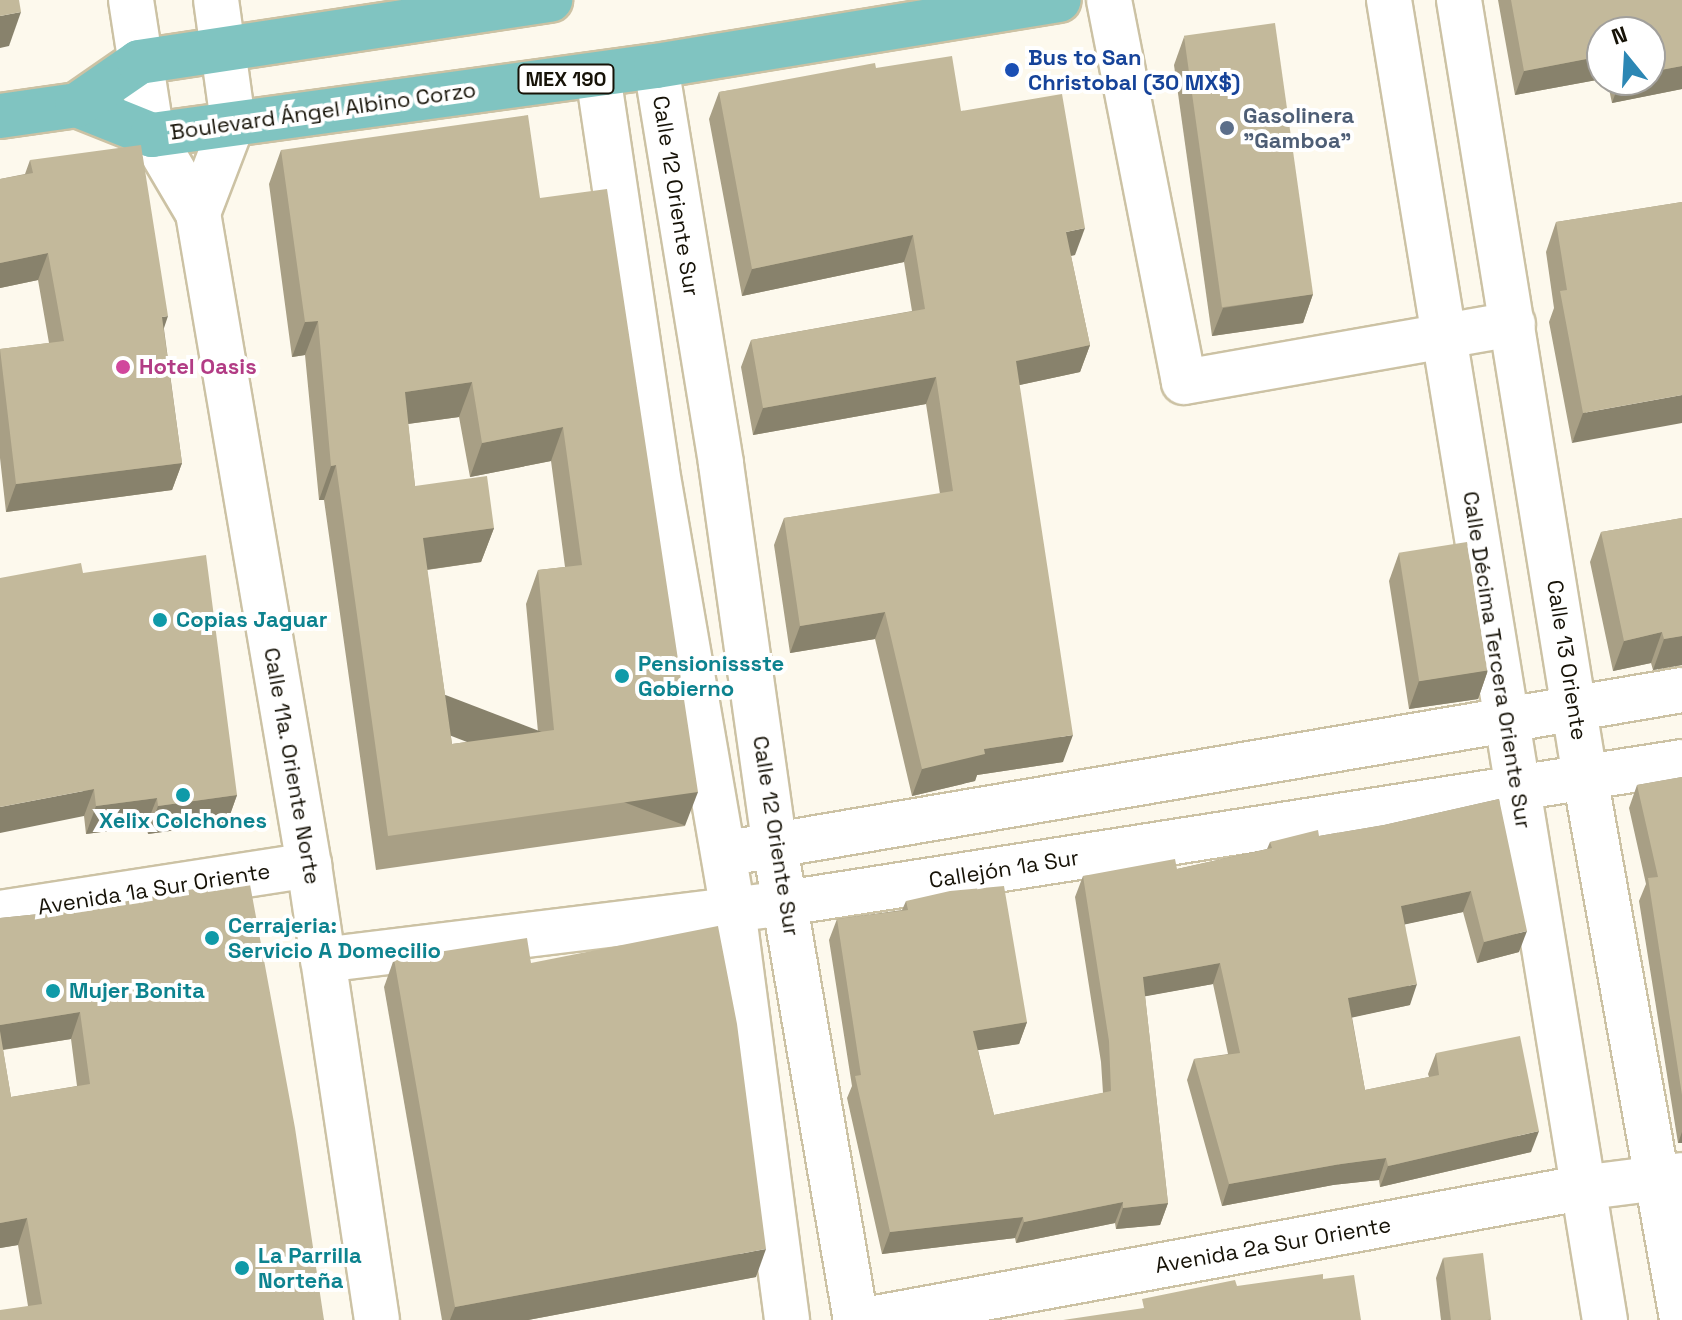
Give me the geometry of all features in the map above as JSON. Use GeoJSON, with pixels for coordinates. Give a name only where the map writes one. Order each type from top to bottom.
{"type":"FeatureCollection","features":[{"type":"Feature","properties":{"kind":"main road"},"geometry":{"type":"LineString","coordinates":[[0,116],[77,105],[139,62],[550,0]]}},
{"type":"Feature","properties":{"kind":"main road","name":"Boulevard Ángel Albino Corzo"},"geometry":{"type":"LineString","coordinates":[[77,105],[152,135],[598,75],[1059,0]]}},
{"type":"Feature","properties":{"kind":"street"},"geometry":{"type":"LineString","coordinates":[[131,0],[152,135],[198,213]]}},
{"type":"Feature","properties":{"kind":"street"},"geometry":{"type":"LineString","coordinates":[[198,213],[233,122],[216,0]]}},
{"type":"Feature","properties":{"kind":"street"},"geometry":{"type":"LineString","coordinates":[[1109,0],[1184,382],[1513,324]]}},
{"type":"Feature","properties":{"kind":"street","name":"Calle Décima Tercera Oriente Sur"},"geometry":{"type":"LineString","coordinates":[[1389,0],[1605,1320]]}},
{"type":"Feature","properties":{"kind":"street","name":"Calle 13 Oriente"},"geometry":{"type":"LineString","coordinates":[[1459,0],[1585,777],[1670,1176],[1682,1319]]}},
{"type":"Feature","properties":{"kind":"street","name":"Calle 12 Oriente Sur"},"geometry":{"type":"LineString","coordinates":[[656,66],[721,464],[775,847],[856,1320]]}},
{"type":"Feature","properties":{"kind":"street"},"geometry":{"type":"LineString","coordinates":[[598,75],[637,316],[657,471],[733,909],[787,1320]]}},
{"type":"Feature","properties":{"kind":"street","name":"Calle 11a. Oriente Norte"},"geometry":{"type":"LineString","coordinates":[[198,213],[309,865],[377,1320]]}},
{"type":"Feature","properties":{"kind":"street"},"geometry":{"type":"LineString","coordinates":[[637,316],[693,307]]}},
{"type":"Feature","properties":{"kind":"street"},"geometry":{"type":"LineString","coordinates":[[657,471],[721,464]]}},
{"type":"Feature","properties":{"kind":"street"},"geometry":{"type":"LineString","coordinates":[[724,853],[775,847],[1682,690]]}},
{"type":"Feature","properties":{"kind":"street","name":"Callejón 1a Sur"},"geometry":{"type":"LineString","coordinates":[[323,960],[786,903],[1682,762]]}},
{"type":"Feature","properties":{"kind":"street","name":"Avenida 1a Sur Oriente"},"geometry":{"type":"LineString","coordinates":[[0,913],[309,865]]}},
{"type":"Feature","properties":{"kind":"street","name":"Avenida 2a Sur Oriente"},"geometry":{"type":"LineString","coordinates":[[865,1320],[1581,1188],[1670,1176]]}},
{"type":"Feature","properties":{"kind":"building"},"geometry":{"type":"Polygon","coordinates":[[[0,0],[19,0],[21,12],[0,16],[0,0]]]}},
{"type":"Feature","properties":{"kind":"building"},"geometry":{"type":"Polygon","coordinates":[[[1511,0],[1682,0],[1682,66],[1666,69],[1666,16],[1586,16],[1586,59],[1524,71],[1511,0]]]}},
{"type":"Feature","properties":{"kind":"building"},"geometry":{"type":"Polygon","coordinates":[[[1275,23],[1313,294],[1222,307],[1184,36],[1275,23]]]}},
{"type":"Feature","properties":{"kind":"building"},"geometry":{"type":"Polygon","coordinates":[[[952,56],[961,111],[1062,94],[1085,228],[1066,232],[1090,345],[1016,361],[1073,735],[984,749],[985,754],[922,769],[885,612],[800,626],[784,518],[953,491],[936,377],[763,408],[751,340],[925,309],[913,235],[752,269],[719,92],[875,63],[876,68],[952,56]]]}},
{"type":"Feature","properties":{"kind":"building"},"geometry":{"type":"Polygon","coordinates":[[[528,115],[540,198],[607,189],[698,792],[388,836],[336,465],[331,466],[318,321],[305,322],[281,150],[528,115]],[[472,382],[405,392],[415,486],[487,476],[494,528],[423,538],[452,744],[554,730],[538,570],[582,565],[563,427],[482,443],[472,382]]]}},
{"type":"Feature","properties":{"kind":"building"},"geometry":{"type":"Polygon","coordinates":[[[141,145],[168,316],[162,317],[182,463],[16,484],[0,349],[64,341],[48,253],[0,263],[0,179],[33,173],[30,160],[141,145]]]}},
{"type":"Feature","properties":{"kind":"building"},"geometry":{"type":"Polygon","coordinates":[[[1682,202],[1682,395],[1583,413],[1560,291],[1567,290],[1556,222],[1682,202]]]}},
{"type":"Feature","properties":{"kind":"building"},"geometry":{"type":"Polygon","coordinates":[[[1682,518],[1682,636],[1664,639],[1662,632],[1624,641],[1601,532],[1682,518]]]}},
{"type":"Feature","properties":{"kind":"building"},"geometry":{"type":"Polygon","coordinates":[[[1467,542],[1487,670],[1419,681],[1399,553],[1467,542]]]}},
{"type":"Feature","properties":{"kind":"building"},"geometry":{"type":"Polygon","coordinates":[[[206,555],[237,795],[158,806],[157,798],[96,806],[94,789],[0,807],[0,578],[81,563],[83,573],[206,555]]]}},
{"type":"Feature","properties":{"kind":"building"},"geometry":{"type":"Polygon","coordinates":[[[1682,777],[1682,1095],[1648,878],[1658,877],[1637,785],[1682,777]]]}},
{"type":"Feature","properties":{"kind":"building"},"geometry":{"type":"Polygon","coordinates":[[[1499,799],[1527,931],[1484,942],[1471,891],[1401,906],[1417,984],[1348,998],[1365,1090],[1439,1075],[1436,1053],[1520,1036],[1539,1131],[1388,1166],[1386,1158],[1229,1184],[1194,1059],[1240,1053],[1220,963],[1143,977],[1168,1203],[1123,1208],[1123,1202],[1024,1222],[1023,1217],[890,1232],[855,1076],[861,1075],[837,919],[908,910],[906,901],[950,891],[1004,886],[1027,1022],[973,1031],[994,1115],[1111,1091],[1109,1041],[1083,876],[1175,859],[1177,869],[1272,848],[1270,842],[1318,830],[1319,836],[1384,825],[1499,799]]]}},
{"type":"Feature","properties":{"kind":"building"},"geometry":{"type":"Polygon","coordinates":[[[249,879],[295,1128],[324,1320],[0,1320],[0,1310],[42,1304],[27,1218],[0,1223],[0,1031],[11,1097],[90,1084],[80,1012],[0,1025],[0,918],[78,910],[249,879]]]}},
{"type":"Feature","properties":{"kind":"building"},"geometry":{"type":"Polygon","coordinates":[[[718,926],[737,1024],[766,1249],[455,1307],[394,959],[527,938],[531,963],[718,926]]]}},
{"type":"Feature","properties":{"kind":"building"},"geometry":{"type":"Polygon","coordinates":[[[1483,1253],[1491,1320],[1451,1320],[1443,1258],[1483,1253]]]}},
{"type":"Feature","properties":{"kind":"building"},"geometry":{"type":"Polygon","coordinates":[[[1323,1274],[1323,1279],[1354,1275],[1361,1320],[1063,1320],[1144,1308],[1142,1299],[1235,1280],[1237,1286],[1323,1274]]]}},
{"type":"Feature","properties":{"kind":"place","name":"Bus to San Christobal (30 MX$)"},"geometry":{"type":"Point","coordinates":[1012,70]}},
{"type":"Feature","properties":{"kind":"place","name":"Gasolinera \"Gamboa\""},"geometry":{"type":"Point","coordinates":[1227,128]}},
{"type":"Feature","properties":{"kind":"place","name":"Hotel Oasis"},"geometry":{"type":"Point","coordinates":[123,367]}},
{"type":"Feature","properties":{"kind":"place","name":"Copias Jaguar"},"geometry":{"type":"Point","coordinates":[160,620]}},
{"type":"Feature","properties":{"kind":"place","name":"Pensionissste Gobierno"},"geometry":{"type":"Point","coordinates":[622,676]}},
{"type":"Feature","properties":{"kind":"place","name":"Xelix Colchones"},"geometry":{"type":"Point","coordinates":[183,795]}},
{"type":"Feature","properties":{"kind":"place","name":"Cerrajeria: Servicio A Domecilio"},"geometry":{"type":"Point","coordinates":[212,938]}},
{"type":"Feature","properties":{"kind":"place","name":"Mujer Bonita"},"geometry":{"type":"Point","coordinates":[53,991]}},
{"type":"Feature","properties":{"kind":"place","name":"La Parrilla Norteña"},"geometry":{"type":"Point","coordinates":[242,1268]}}]}
